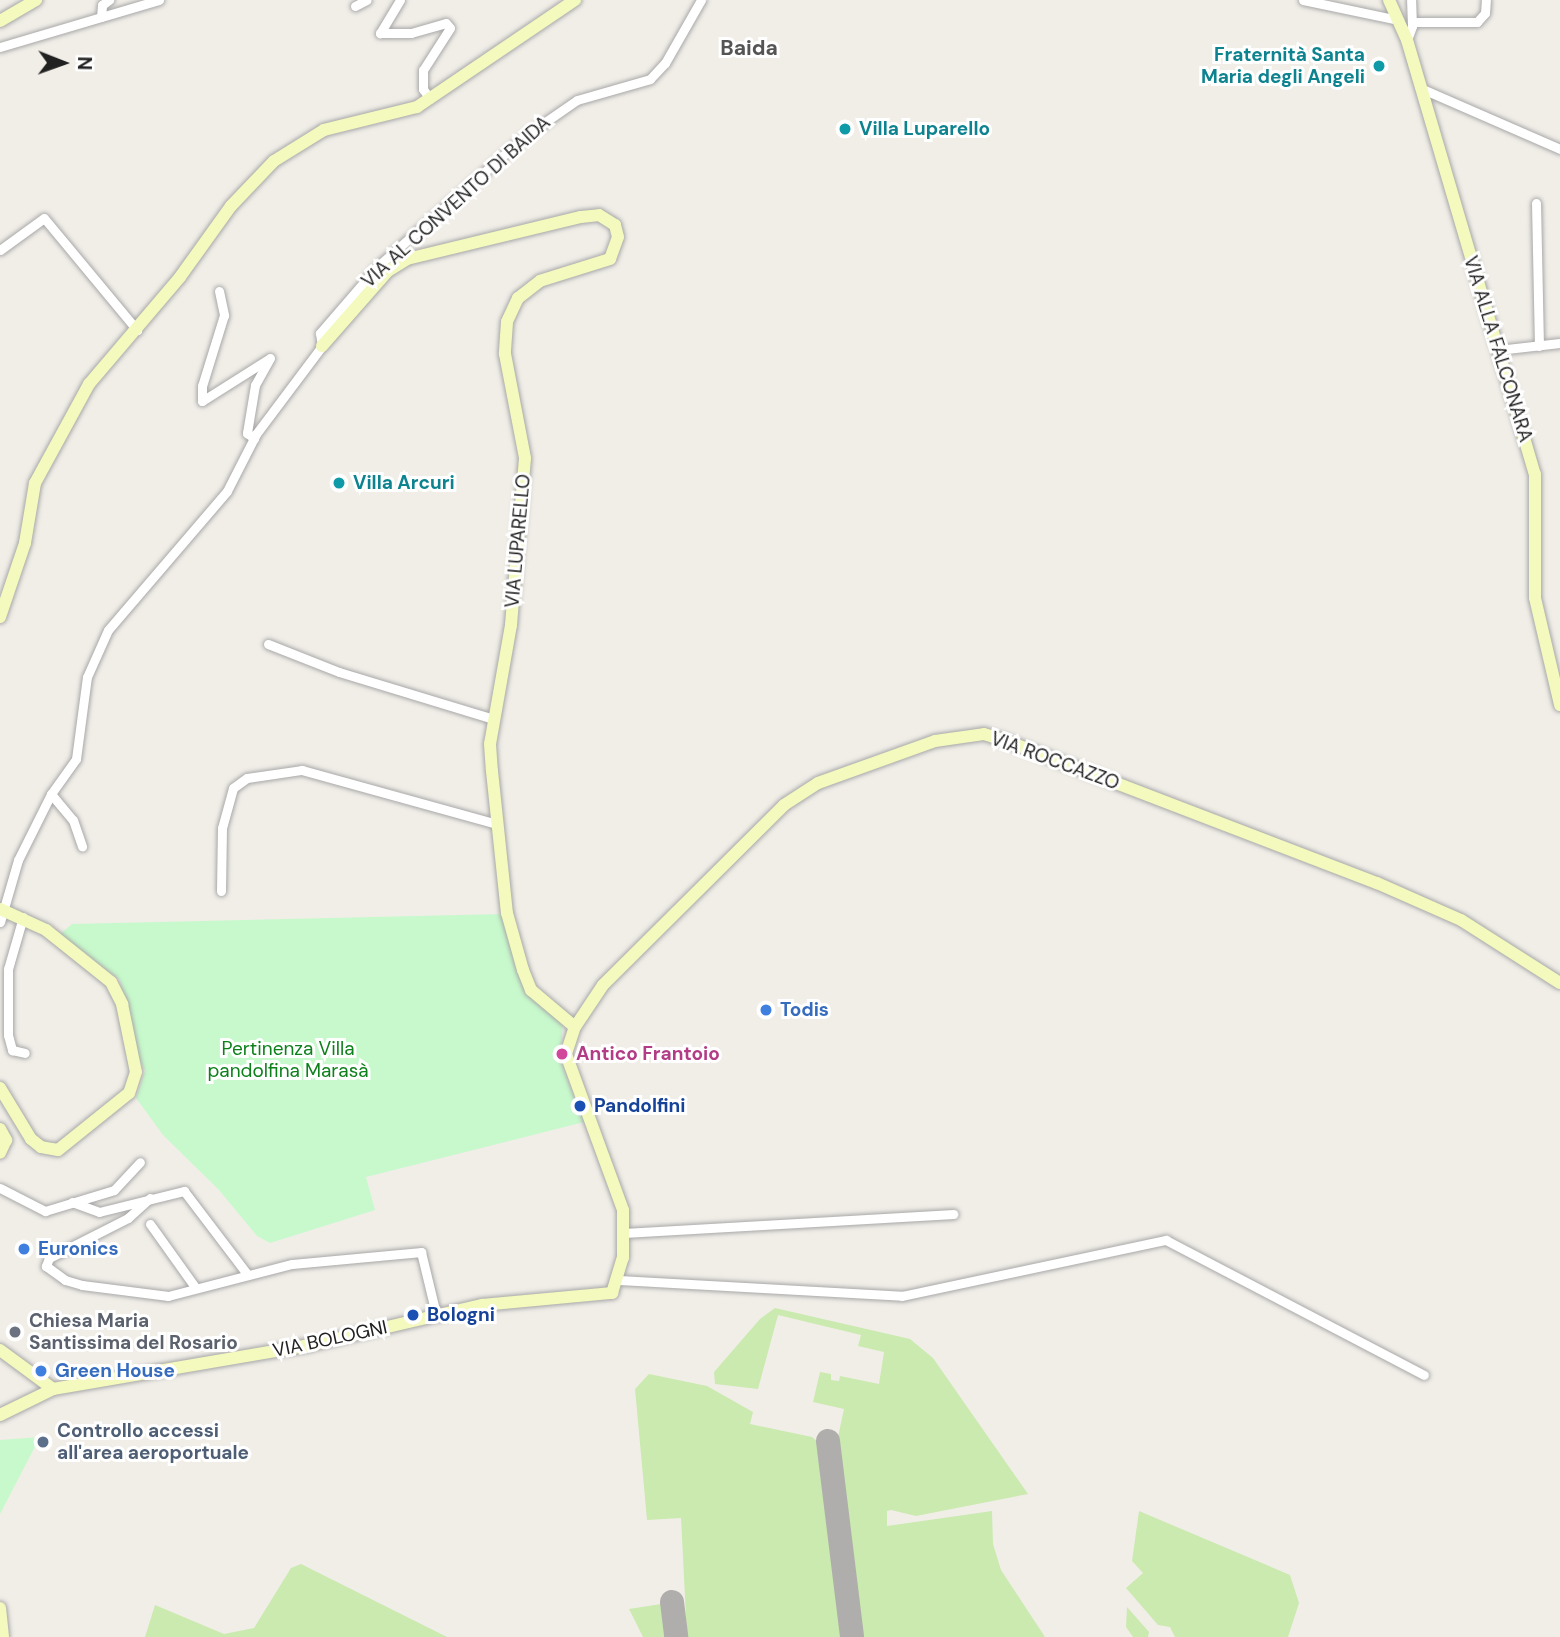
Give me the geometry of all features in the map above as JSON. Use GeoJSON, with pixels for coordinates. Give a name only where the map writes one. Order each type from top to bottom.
{"type":"FeatureCollection","features":[{"type":"Feature","properties":{"kind":"street"},"geometry":{"type":"LineString","coordinates":[[0,20],[36,0]]}},
{"type":"Feature","properties":{"kind":"street"},"geometry":{"type":"LineString","coordinates":[[101,17],[102,5],[109,0]]}},
{"type":"Feature","properties":{"kind":"street"},"geometry":{"type":"LineString","coordinates":[[0,47],[159,0]]}},
{"type":"Feature","properties":{"kind":"street"},"geometry":{"type":"LineString","coordinates":[[355,6],[367,0]]}},
{"type":"Feature","properties":{"kind":"street"},"geometry":{"type":"LineString","coordinates":[[400,0],[380,33],[411,33],[446,23],[450,28],[423,71],[423,89],[430,99]]}},
{"type":"Feature","properties":{"kind":"street"},"geometry":{"type":"LineString","coordinates":[[0,617],[25,543],[35,483],[89,384],[137,330],[231,206],[274,161],[324,130],[417,107],[575,0]]}},
{"type":"Feature","properties":{"kind":"street","name":"VIA AL CONVENTO DI BAIDA"},"geometry":{"type":"LineString","coordinates":[[1,914],[18,860],[51,794],[76,759],[87,677],[108,630],[227,491],[254,438],[323,346],[320,333],[377,267],[525,136],[578,100],[650,79],[665,63],[701,0]]}},
{"type":"Feature","properties":{"kind":"street"},"geometry":{"type":"LineString","coordinates":[[1303,0],[1405,21],[1477,22],[1485,13],[1486,0]]}},
{"type":"Feature","properties":{"kind":"street","name":"VIA ALLA FALCONARA"},"geometry":{"type":"LineString","coordinates":[[1389,0],[1405,21],[1407,40],[1420,88],[1535,474],[1535,598],[1560,705]]}},
{"type":"Feature","properties":{"kind":"street"},"geometry":{"type":"LineString","coordinates":[[1405,21],[1411,0]]}},
{"type":"Feature","properties":{"kind":"street"},"geometry":{"type":"LineString","coordinates":[[1420,88],[1560,149]]}},
{"type":"Feature","properties":{"kind":"street"},"geometry":{"type":"LineString","coordinates":[[1536,203],[1539,346]]}},
{"type":"Feature","properties":{"kind":"street","name":"VIA LUPARELLO"},"geometry":{"type":"LineString","coordinates":[[323,346],[388,271],[407,259],[581,217],[599,215],[615,225],[618,237],[610,259],[540,281],[518,298],[507,322],[505,354],[525,471],[511,625],[490,744],[497,824],[507,914],[527,980],[531,989],[575,1027]]}},
{"type":"Feature","properties":{"kind":"street"},"geometry":{"type":"LineString","coordinates":[[0,250],[44,218],[137,330]]}},
{"type":"Feature","properties":{"kind":"street"},"geometry":{"type":"LineString","coordinates":[[219,291],[224,315],[202,386],[202,401],[270,358],[255,385],[247,433],[254,438]]}},
{"type":"Feature","properties":{"kind":"street"},"geometry":{"type":"LineString","coordinates":[[1498,350],[1560,343]]}},
{"type":"Feature","properties":{"kind":"street"},"geometry":{"type":"LineString","coordinates":[[268,644],[338,672],[494,719]]}},
{"type":"Feature","properties":{"kind":"street","name":"VIA ROCCAZZO"},"geometry":{"type":"LineString","coordinates":[[575,1027],[603,985],[800,792],[935,741],[973,734],[1004,740],[1436,907],[1560,984]]}},
{"type":"Feature","properties":{"kind":"street"},"geometry":{"type":"LineString","coordinates":[[221,891],[222,828],[233,788],[247,778],[302,770],[497,824]]}},
{"type":"Feature","properties":{"kind":"street"},"geometry":{"type":"LineString","coordinates":[[51,794],[73,820],[82,846]]}},
{"type":"Feature","properties":{"kind":"street"},"geometry":{"type":"LineString","coordinates":[[0,1088],[31,1139],[41,1147],[58,1150],[129,1093],[136,1072],[122,1004],[111,982],[23,917],[1,914]]}},
{"type":"Feature","properties":{"kind":"street"},"geometry":{"type":"LineString","coordinates":[[23,917],[8,969],[8,1035],[12,1050],[24,1053]]}},
{"type":"Feature","properties":{"kind":"street"},"geometry":{"type":"LineString","coordinates":[[575,1027],[566,1054],[623,1210],[624,1233],[619,1280],[902,1296],[1166,1240],[1424,1375]]}},
{"type":"Feature","properties":{"kind":"street"},"geometry":{"type":"LineString","coordinates":[[0,1129],[6,1140],[0,1153]]}},
{"type":"Feature","properties":{"kind":"street"},"geometry":{"type":"LineString","coordinates":[[0,1188],[45,1210],[114,1190],[140,1162]]}},
{"type":"Feature","properties":{"kind":"street"},"geometry":{"type":"LineString","coordinates":[[72,1202],[99,1212],[184,1191],[247,1274]]}},
{"type":"Feature","properties":{"kind":"street"},"geometry":{"type":"LineString","coordinates":[[150,1198],[128,1218],[49,1258],[46,1266],[65,1280],[168,1296],[247,1274],[324,1260],[421,1252],[436,1314]]}},
{"type":"Feature","properties":{"kind":"street"},"geometry":{"type":"LineString","coordinates":[[624,1233],[953,1214]]}},
{"type":"Feature","properties":{"kind":"street"},"geometry":{"type":"LineString","coordinates":[[150,1224],[195,1287]]}},
{"type":"Feature","properties":{"kind":"street","name":"VIA BOLOGNI"},"geometry":{"type":"LineString","coordinates":[[0,1415],[53,1389],[310,1345],[482,1305],[608,1296],[617,1290],[619,1280]]}},
{"type":"Feature","properties":{"kind":"street"},"geometry":{"type":"LineString","coordinates":[[0,1350],[53,1389]]}},
{"type":"Feature","properties":{"kind":"street"},"geometry":{"type":"LineString","coordinates":[[0,1608],[3,1637]]}},
{"type":"Feature","properties":{"kind":"green space","name":"Pertinenza Villa pandolfina Marasà"},"geometry":{"type":"Polygon","coordinates":[[[503,914],[518,970],[563,1022],[560,1060],[584,1122],[366,1177],[375,1210],[270,1243],[257,1236],[219,1190],[163,1135],[136,1098],[145,1071],[134,1047],[120,980],[60,934],[72,924],[503,914]]]}},
{"type":"Feature","properties":{"kind":"green space"},"geometry":{"type":"Polygon","coordinates":[[[775,1308],[910,1339],[933,1358],[1028,1494],[916,1516],[891,1510],[887,1511],[887,1526],[992,1511],[993,1544],[1001,1570],[1045,1637],[859,1637],[835,1451],[844,1409],[813,1402],[820,1372],[831,1374],[831,1380],[839,1381],[840,1376],[879,1384],[884,1352],[858,1346],[861,1335],[778,1315],[758,1389],[715,1384],[714,1372],[760,1319],[775,1308]]]}},
{"type":"Feature","properties":{"kind":"green space"},"geometry":{"type":"Polygon","coordinates":[[[649,1374],[707,1386],[753,1412],[750,1424],[812,1437],[819,1443],[845,1637],[687,1637],[681,1518],[647,1520],[635,1389],[649,1374]]]}},
{"type":"Feature","properties":{"kind":"green space"},"geometry":{"type":"Polygon","coordinates":[[[40,1437],[0,1514],[0,1440],[40,1437]]]}},
{"type":"Feature","properties":{"kind":"green space"},"geometry":{"type":"Polygon","coordinates":[[[1139,1511],[1290,1575],[1299,1603],[1288,1637],[1175,1637],[1170,1627],[1158,1625],[1126,1588],[1143,1573],[1132,1561],[1139,1511]]]}},
{"type":"Feature","properties":{"kind":"green space"},"geometry":{"type":"Polygon","coordinates":[[[301,1564],[447,1637],[145,1637],[155,1605],[224,1634],[254,1628],[291,1568],[301,1564]]]}},
{"type":"Feature","properties":{"kind":"green space"},"geometry":{"type":"Polygon","coordinates":[[[661,1604],[667,1610],[670,1637],[643,1637],[629,1609],[661,1604]]]}},
{"type":"Feature","properties":{"kind":"green space"},"geometry":{"type":"Polygon","coordinates":[[[1127,1607],[1149,1632],[1148,1637],[1133,1637],[1126,1627],[1127,1607]]]}},
{"type":"Feature","properties":{"kind":"taxiway"},"geometry":{"type":"LineString","coordinates":[[828,1441],[852,1637]]}},
{"type":"Feature","properties":{"kind":"taxiway"},"geometry":{"type":"LineString","coordinates":[[672,1602],[676,1637]]}},
{"type":"Feature","properties":{"kind":"place","name":"Fraternità Santa Maria degli Angeli"},"geometry":{"type":"Point","coordinates":[1379,66]}},
{"type":"Feature","properties":{"kind":"place","name":"Villa Luparello"},"geometry":{"type":"Point","coordinates":[845,129]}},
{"type":"Feature","properties":{"kind":"place","name":"Villa Arcuri"},"geometry":{"type":"Point","coordinates":[339,483]}},
{"type":"Feature","properties":{"kind":"place","name":"Todis"},"geometry":{"type":"Point","coordinates":[766,1010]}},
{"type":"Feature","properties":{"kind":"place","name":"Antico Frantoio"},"geometry":{"type":"Point","coordinates":[562,1054]}},
{"type":"Feature","properties":{"kind":"place","name":"Pandolfini"},"geometry":{"type":"Point","coordinates":[580,1106]}},
{"type":"Feature","properties":{"kind":"place","name":"Euronics"},"geometry":{"type":"Point","coordinates":[24,1249]}},
{"type":"Feature","properties":{"kind":"place","name":"Bologni"},"geometry":{"type":"Point","coordinates":[413,1315]}},
{"type":"Feature","properties":{"kind":"place","name":"Chiesa Maria Santissima del Rosario"},"geometry":{"type":"Point","coordinates":[15,1332]}},
{"type":"Feature","properties":{"kind":"place","name":"Green House"},"geometry":{"type":"Point","coordinates":[41,1371]}},
{"type":"Feature","properties":{"kind":"place","name":"Controllo accessi all'area aeroportuale"},"geometry":{"type":"Point","coordinates":[43,1442]}},
{"type":"Feature","properties":{"kind":"district","name":"Baida"},"geometry":{"type":"Point","coordinates":[749,48]}}]}
